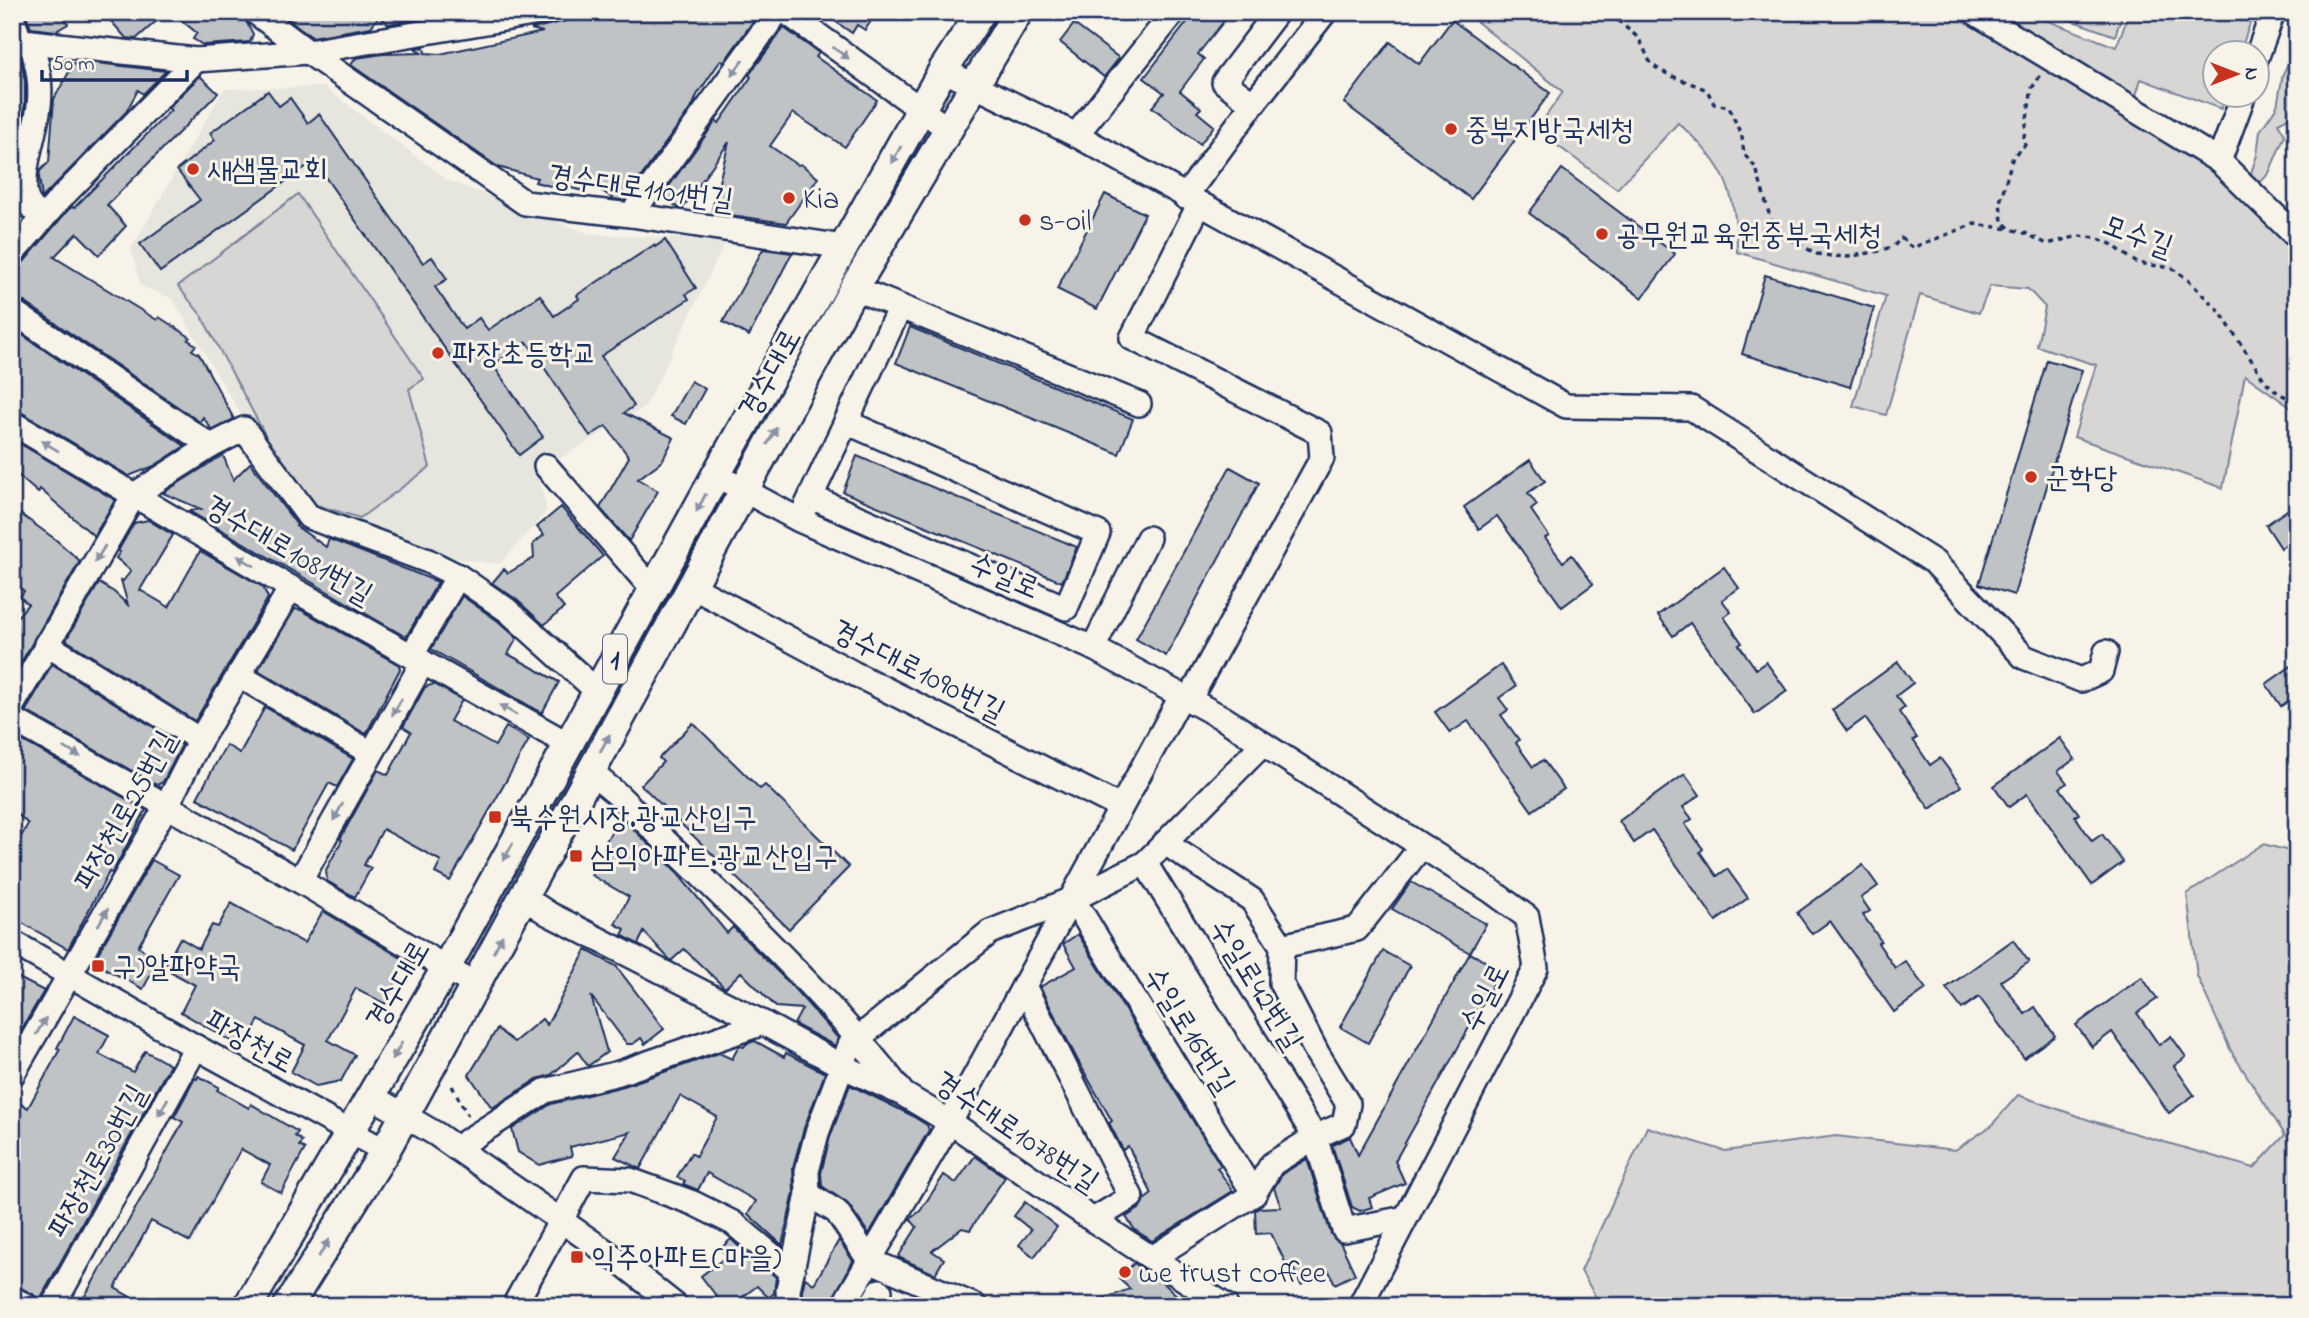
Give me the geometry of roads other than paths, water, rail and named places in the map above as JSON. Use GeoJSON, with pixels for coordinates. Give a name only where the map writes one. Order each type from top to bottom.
{"type":"FeatureCollection","features":[{"type":"Feature","properties":{"kind":"main road","name":"경수대로"},"geometry":{"type":"LineString","coordinates":[[248,1306],[446,968],[716,475],[943,70],[981,12]]}},
{"type":"Feature","properties":{"kind":"main road","name":"경수대로"},"geometry":{"type":"LineString","coordinates":[[289,1305],[385,1151],[589,771],[854,288],[1018,12]]}},
{"type":"Feature","properties":{"kind":"main road"},"geometry":{"type":"LineString","coordinates":[[879,184],[906,200]]}},
{"type":"Feature","properties":{"kind":"street","name":"경수대로1101번길"},"geometry":{"type":"LineString","coordinates":[[255,12],[525,203],[631,215],[844,247]]}},
{"type":"Feature","properties":{"kind":"street"},"geometry":{"type":"LineString","coordinates":[[631,215],[777,12]]}},
{"type":"Feature","properties":{"kind":"street"},"geometry":{"type":"LineString","coordinates":[[786,12],[948,129]]}},
{"type":"Feature","properties":{"kind":"street"},"geometry":{"type":"LineString","coordinates":[[1076,135],[1174,12]]}},
{"type":"Feature","properties":{"kind":"street"},"geometry":{"type":"LineString","coordinates":[[1253,104],[1224,82],[1278,12]]}},
{"type":"Feature","properties":{"kind":"street"},"geometry":{"type":"LineString","coordinates":[[843,1306],[950,1122],[1073,899],[1120,807],[1322,458],[1320,433],[1132,338],[1192,201],[1253,104],[1325,12]]}},
{"type":"Feature","properties":{"kind":"street"},"geometry":{"type":"LineString","coordinates":[[1974,12],[2219,162],[2297,237]]}},
{"type":"Feature","properties":{"kind":"street"},"geometry":{"type":"LineString","coordinates":[[2264,38],[2273,12]]}},
{"type":"Feature","properties":{"kind":"street"},"geometry":{"type":"LineString","coordinates":[[22,43],[196,60],[309,52],[532,14]]}},
{"type":"Feature","properties":{"kind":"street"},"geometry":{"type":"LineString","coordinates":[[12,18],[40,77],[39,106],[30,144],[26,195],[30,206],[42,219]]}},
{"type":"Feature","properties":{"kind":"street"},"geometry":{"type":"LineString","coordinates":[[12,254],[42,219],[196,60]]}},
{"type":"Feature","properties":{"kind":"street"},"geometry":{"type":"LineString","coordinates":[[943,70],[1076,135],[1566,406],[1691,408],[1934,562],[2024,657],[2081,680],[2101,671],[2106,652]]}},
{"type":"Feature","properties":{"kind":"street"},"geometry":{"type":"LineString","coordinates":[[2219,162],[2239,108]]}},
{"type":"Feature","properties":{"kind":"street"},"geometry":{"type":"LineString","coordinates":[[854,288],[1139,404]]}},
{"type":"Feature","properties":{"kind":"street"},"geometry":{"type":"LineString","coordinates":[[799,520],[901,307]]}},
{"type":"Feature","properties":{"kind":"street"},"geometry":{"type":"LineString","coordinates":[[12,311],[211,446]]}},
{"type":"Feature","properties":{"kind":"street"},"geometry":{"type":"LineString","coordinates":[[811,497],[1066,608],[1098,533],[846,422]]}},
{"type":"Feature","properties":{"kind":"street","name":"경수대로1081번길"},"geometry":{"type":"LineString","coordinates":[[12,423],[291,588],[568,744]]}},
{"type":"Feature","properties":{"kind":"street","name":"경수대로1081번길"},"geometry":{"type":"LineString","coordinates":[[134,495],[211,446],[244,429],[309,517],[428,561],[458,576]]}},
{"type":"Feature","properties":{"kind":"street"},"geometry":{"type":"LineString","coordinates":[[546,466],[654,591]]}},
{"type":"Feature","properties":{"kind":"street","name":"수일로"},"geometry":{"type":"LineString","coordinates":[[716,475],[799,520],[1093,648],[1186,697],[1223,718],[1490,890],[1527,917],[1536,968],[1360,1306]]}},
{"type":"Feature","properties":{"kind":"street"},"geometry":{"type":"LineString","coordinates":[[134,495],[46,644],[13,717],[300,881],[475,985]]}},
{"type":"Feature","properties":{"kind":"street"},"geometry":{"type":"LineString","coordinates":[[1093,648],[1148,538]]}},
{"type":"Feature","properties":{"kind":"street"},"geometry":{"type":"LineString","coordinates":[[300,881],[371,753],[458,576],[507,610],[597,691]]}},
{"type":"Feature","properties":{"kind":"street","name":"경수대로1090번길"},"geometry":{"type":"LineString","coordinates":[[691,586],[853,673],[1120,807]]}},
{"type":"Feature","properties":{"kind":"street","name":"파장천로25번길"},"geometry":{"type":"LineString","coordinates":[[12,1075],[167,805],[200,740],[291,588]]}},
{"type":"Feature","properties":{"kind":"street"},"geometry":{"type":"LineString","coordinates":[[46,644],[200,740]]}},
{"type":"Feature","properties":{"kind":"street"},"geometry":{"type":"LineString","coordinates":[[239,675],[371,753]]}},
{"type":"Feature","properties":{"kind":"street"},"geometry":{"type":"LineString","coordinates":[[789,1306],[788,1290],[808,1194],[807,1171],[817,1133],[850,1045],[990,932],[1073,899],[1145,863],[1262,745]]}},
{"type":"Feature","properties":{"kind":"street"},"geometry":{"type":"LineString","coordinates":[[589,771],[617,794],[813,986],[859,1037],[903,1094]]}},
{"type":"Feature","properties":{"kind":"street","name":"수일로42번길"},"geometry":{"type":"LineString","coordinates":[[1165,843],[1252,900],[1282,946],[1281,983],[1317,1053],[1348,1104],[1344,1124],[1315,1138]]}},
{"type":"Feature","properties":{"kind":"street"},"geometry":{"type":"LineString","coordinates":[[1282,946],[1357,929],[1421,847]]}},
{"type":"Feature","properties":{"kind":"street","name":"수일로42번길"},"geometry":{"type":"LineString","coordinates":[[1145,863],[1315,1138],[1344,1230],[1405,1218]]}},
{"type":"Feature","properties":{"kind":"street","name":"경수대로1078번길"},"geometry":{"type":"LineString","coordinates":[[523,897],[549,914],[842,1066],[903,1094],[950,1122],[1152,1258],[1200,1297],[1226,1306]]}},
{"type":"Feature","properties":{"kind":"street","name":"수일로16번길"},"geometry":{"type":"LineString","coordinates":[[1073,899],[1254,1194]]}},
{"type":"Feature","properties":{"kind":"street","name":"파장천로"},"geometry":{"type":"LineString","coordinates":[[12,942],[385,1151]]}},
{"type":"Feature","properties":{"kind":"street"},"geometry":{"type":"LineString","coordinates":[[1024,986],[1131,1197],[1093,1220]]}},
{"type":"Feature","properties":{"kind":"street"},"geometry":{"type":"LineString","coordinates":[[456,1148],[545,1091],[619,1073],[763,1023]]}},
{"type":"Feature","properties":{"kind":"street","name":"파장천로30번길"},"geometry":{"type":"LineString","coordinates":[[54,1306],[196,1047]]}},
{"type":"Feature","properties":{"kind":"street"},"geometry":{"type":"LineString","coordinates":[[371,1096],[456,1148],[618,1260],[676,1306]]}},
{"type":"Feature","properties":{"kind":"street"},"geometry":{"type":"LineString","coordinates":[[1152,1258],[1254,1194],[1272,1164],[1315,1138]]}},
{"type":"Feature","properties":{"kind":"street"},"geometry":{"type":"LineString","coordinates":[[514,1306],[584,1178],[630,1180],[693,1203],[733,1223],[792,1272]]}},
{"type":"Feature","properties":{"kind":"street"},"geometry":{"type":"LineString","coordinates":[[808,1194],[837,1212],[869,1260],[975,1306]]}},
{"type":"Feature","properties":{"kind":"street"},"geometry":{"type":"LineString","coordinates":[[12,1298],[26,1306]]}},
{"type":"Feature","properties":{"kind":"place","name":"중부지방국세청"},"geometry":{"type":"Point","coordinates":[1451,129]}},
{"type":"Feature","properties":{"kind":"place","name":"새샘물교회"},"geometry":{"type":"Point","coordinates":[193,169]}},
{"type":"Feature","properties":{"kind":"place","name":"Kia"},"geometry":{"type":"Point","coordinates":[789,198]}},
{"type":"Feature","properties":{"kind":"place","name":"s-oil"},"geometry":{"type":"Point","coordinates":[1025,220]}},
{"type":"Feature","properties":{"kind":"place","name":"공무원교육원중부국세청"},"geometry":{"type":"Point","coordinates":[1602,234]}},
{"type":"Feature","properties":{"kind":"place","name":"파장초등학교"},"geometry":{"type":"Point","coordinates":[438,353]}},
{"type":"Feature","properties":{"kind":"place","name":"군학당"},"geometry":{"type":"Point","coordinates":[2031,477]}},
{"type":"Feature","properties":{"kind":"place","name":"북수원시장.광교산입구"},"geometry":{"type":"Point","coordinates":[495,817]}},
{"type":"Feature","properties":{"kind":"place","name":"삼익아파트.광교산입구"},"geometry":{"type":"Point","coordinates":[576,856]}},
{"type":"Feature","properties":{"kind":"place","name":"구)알파약국"},"geometry":{"type":"Point","coordinates":[98,966]}},
{"type":"Feature","properties":{"kind":"place","name":"익주아파트(마을)"},"geometry":{"type":"Point","coordinates":[577,1257]}},
{"type":"Feature","properties":{"kind":"place","name":"we trust coffee"},"geometry":{"type":"Point","coordinates":[1125,1272]}}]}
